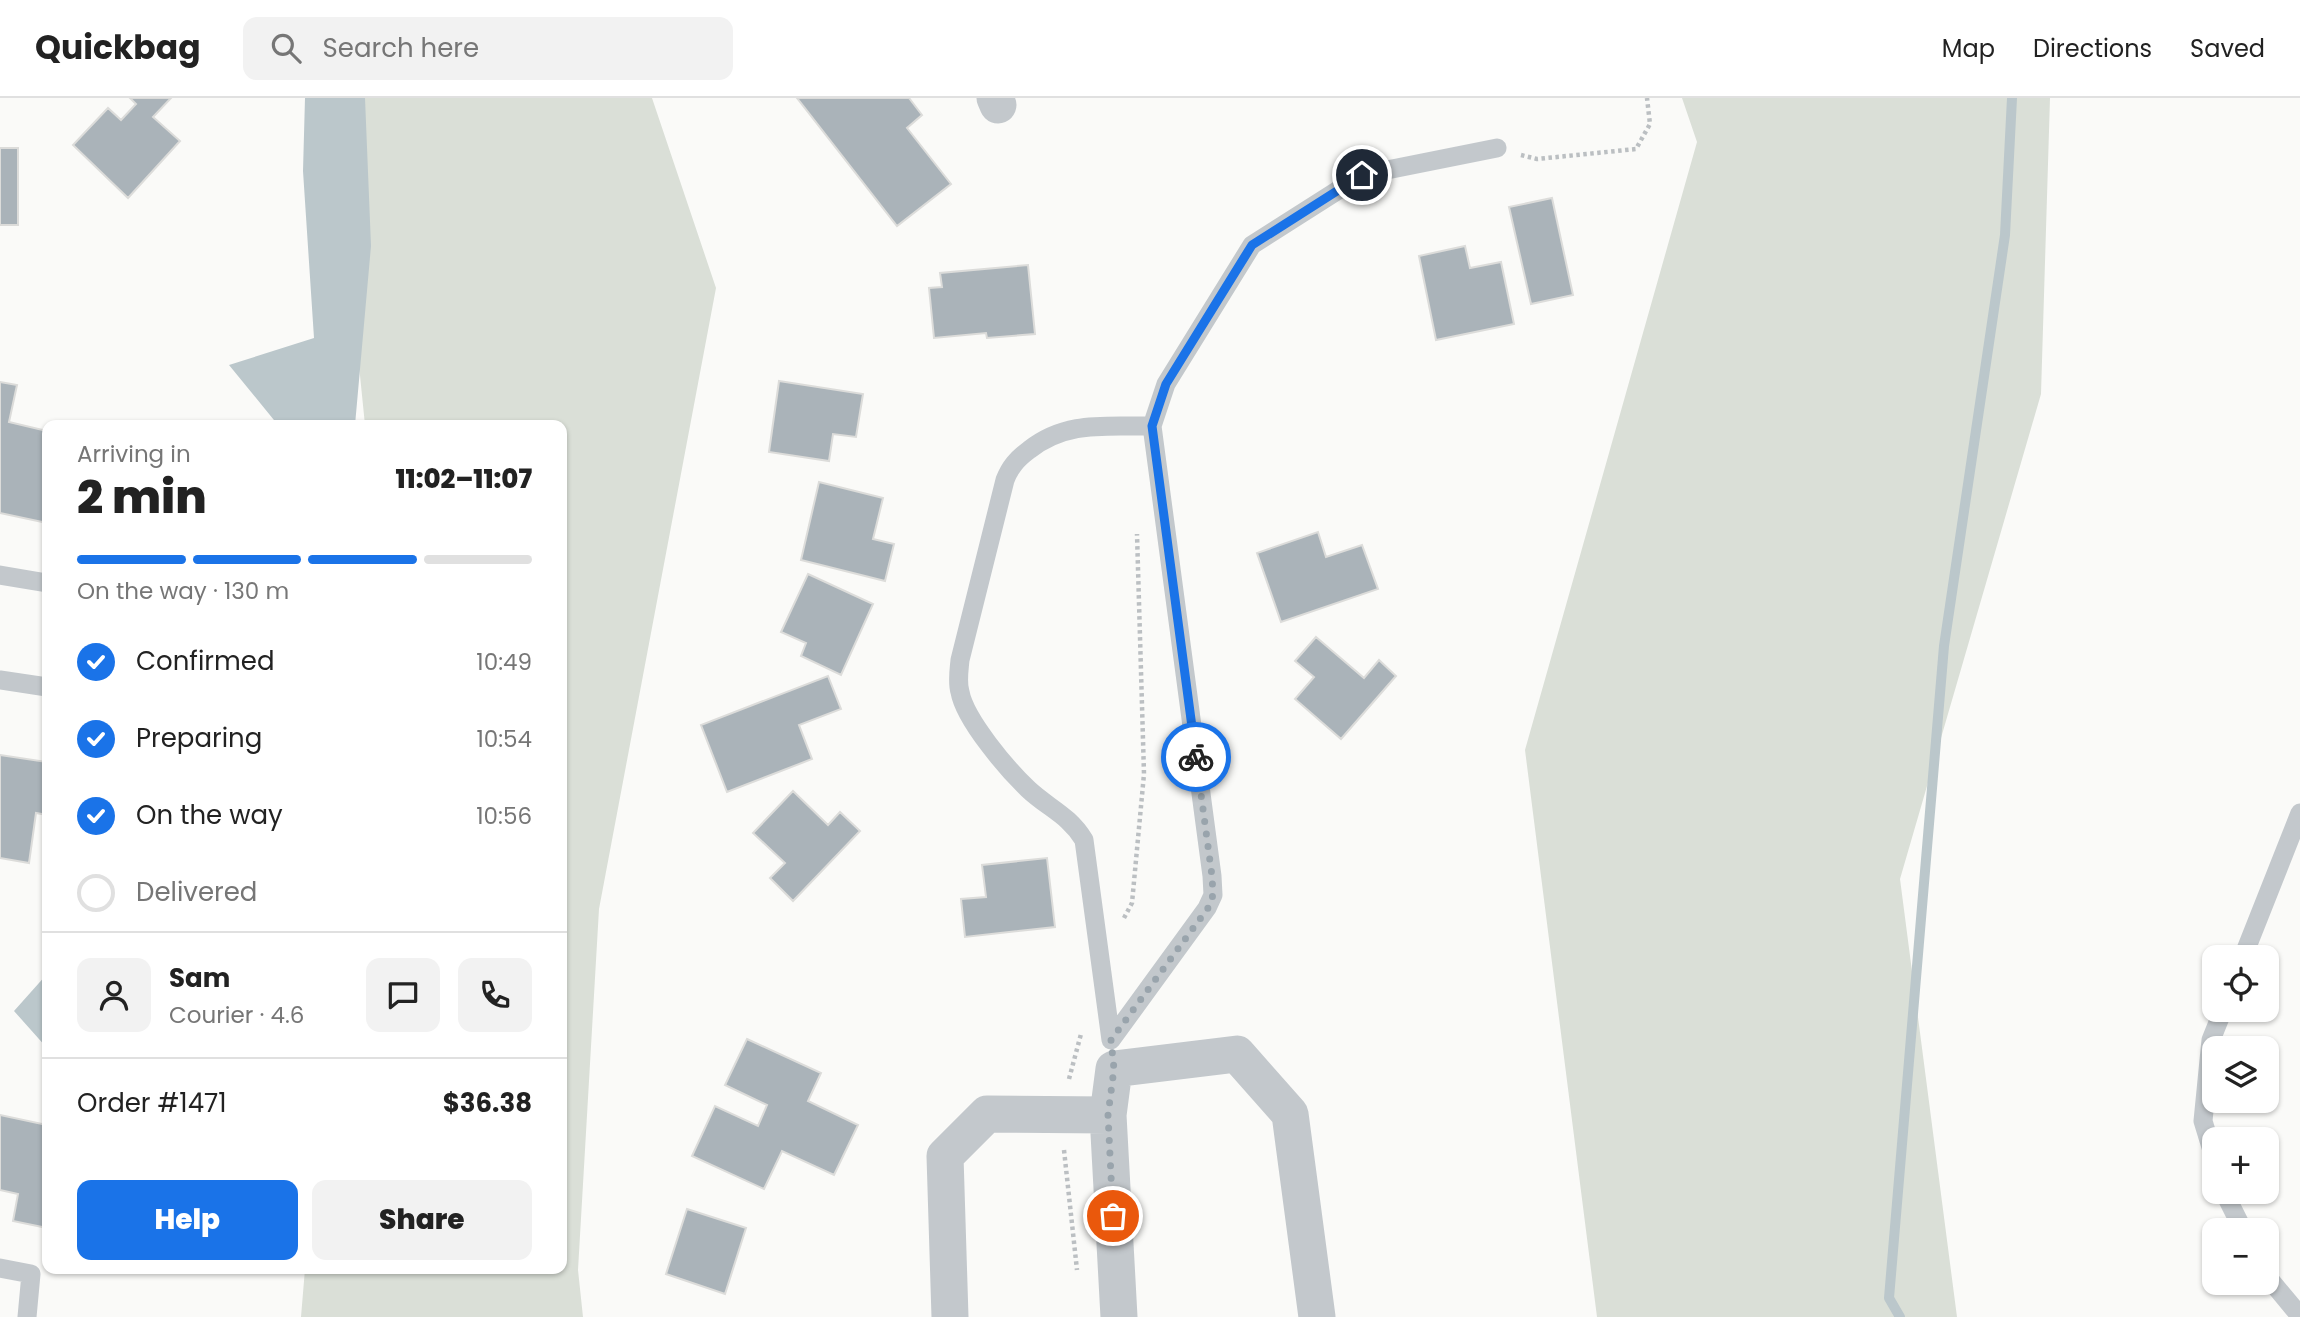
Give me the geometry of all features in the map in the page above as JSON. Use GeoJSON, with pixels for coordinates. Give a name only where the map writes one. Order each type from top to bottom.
{"type":"FeatureCollection","features":[{"type":"Feature","properties":{"kind":"street"},"geometry":{"type":"LineString","coordinates":[[1119,1317],[1108,1115],[1112,1055],[1237,1054],[1290,1114],[1317,1317]]}},
{"type":"Feature","properties":{"kind":"street"},"geometry":{"type":"LineString","coordinates":[[950,1317],[945,1156],[987,1114],[1108,1115]]}},
{"type":"Feature","properties":{"kind":"lane"},"geometry":{"type":"LineString","coordinates":[[1112,1055],[1208,908],[1213,895],[1152,426],[1166,384],[1252,245],[1362,175],[1497,148]]}},
{"type":"Feature","properties":{"kind":"lane"},"geometry":{"type":"LineString","coordinates":[[1112,1055],[1084,840],[1064,815],[1029,790],[988,743],[960,695],[958,680],[960,660],[1005,480],[1017,459],[1042,440],[1073,428],[1152,426]]}},
{"type":"Feature","properties":{"kind":"lane"},"geometry":{"type":"LineString","coordinates":[[0,575],[42,582]]}},
{"type":"Feature","properties":{"kind":"lane"},"geometry":{"type":"LineString","coordinates":[[0,680],[42,686]]}},
{"type":"Feature","properties":{"kind":"lane"},"geometry":{"type":"LineString","coordinates":[[2248,945],[2300,813]]}},
{"type":"Feature","properties":{"kind":"lane"},"geometry":{"type":"LineString","coordinates":[[2205,1127],[2203,1121],[2211,1040],[2218,1022]]}},
{"type":"Feature","properties":{"kind":"lane"},"geometry":{"type":"LineString","coordinates":[[0,1268],[31,1273],[27,1317]]}},
{"type":"Feature","properties":{"kind":"lane"},"geometry":{"type":"LineString","coordinates":[[2279,1291],[2300,1316]]}},
{"type":"Feature","properties":{"kind":"path"},"geometry":{"type":"LineString","coordinates":[[1497,148],[1537,159],[1636,149],[1650,124],[1647,98]]}},
{"type":"Feature","properties":{"kind":"shaded area"},"geometry":{"type":"Polygon","coordinates":[[[305,98],[365,98],[371,246],[355,420],[274,420],[229,365],[314,338],[303,171],[305,98]]]}},
{"type":"Feature","properties":{"kind":"shaded area"},"geometry":{"type":"Polygon","coordinates":[[[332,98],[652,98],[716,288],[599,909],[578,1270],[583,1317],[301,1317],[305,1274],[567,1274],[567,420],[364,420],[332,98]]]}},
{"type":"Feature","properties":{"kind":"shaded area"},"geometry":{"type":"Polygon","coordinates":[[[1682,98],[2050,98],[2041,394],[1900,879],[1957,1317],[1597,1317],[1525,750],[1697,142],[1682,98]]]}},
{"type":"Feature","properties":{"kind":"shaded area"},"geometry":{"type":"Polygon","coordinates":[[[42,980],[42,1042],[14,1011],[42,980]]]}},
{"type":"Feature","properties":{"kind":"building"},"geometry":{"type":"Polygon","coordinates":[[[130,98],[171,98],[153,117],[180,141],[128,198],[73,145],[108,108],[121,120],[136,104],[130,98]]]}},
{"type":"Feature","properties":{"kind":"building"},"geometry":{"type":"Polygon","coordinates":[[[797,98],[909,98],[922,115],[907,128],[951,184],[897,226],[797,98]]]}},
{"type":"Feature","properties":{"kind":"building"},"geometry":{"type":"Polygon","coordinates":[[[0,148],[18,148],[18,225],[0,225],[0,148]]]}},
{"type":"Feature","properties":{"kind":"building"},"geometry":{"type":"Polygon","coordinates":[[[1552,198],[1573,295],[1531,304],[1509,207],[1552,198]]]}},
{"type":"Feature","properties":{"kind":"building"},"geometry":{"type":"Polygon","coordinates":[[[1465,246],[1470,268],[1501,262],[1514,324],[1436,340],[1419,256],[1465,246]]]}},
{"type":"Feature","properties":{"kind":"building"},"geometry":{"type":"Polygon","coordinates":[[[1028,265],[1035,334],[987,338],[986,333],[934,338],[929,288],[942,287],[940,273],[1028,265]]]}},
{"type":"Feature","properties":{"kind":"building"},"geometry":{"type":"Polygon","coordinates":[[[779,381],[863,394],[856,437],[833,434],[829,461],[769,452],[779,381]]]}},
{"type":"Feature","properties":{"kind":"building"},"geometry":{"type":"Polygon","coordinates":[[[0,382],[17,385],[9,422],[42,430],[42,522],[0,513],[0,382]]]}},
{"type":"Feature","properties":{"kind":"building"},"geometry":{"type":"Polygon","coordinates":[[[819,482],[883,498],[873,539],[894,544],[885,581],[801,560],[819,482]]]}},
{"type":"Feature","properties":{"kind":"building"},"geometry":{"type":"Polygon","coordinates":[[[1318,532],[1326,557],[1362,545],[1378,589],[1281,622],[1257,553],[1318,532]]]}},
{"type":"Feature","properties":{"kind":"building"},"geometry":{"type":"Polygon","coordinates":[[[808,574],[873,604],[841,675],[801,656],[806,643],[781,632],[808,574]]]}},
{"type":"Feature","properties":{"kind":"building"},"geometry":{"type":"Polygon","coordinates":[[[1316,637],[1364,678],[1379,660],[1396,676],[1341,739],[1295,699],[1314,677],[1295,661],[1316,637]]]}},
{"type":"Feature","properties":{"kind":"building"},"geometry":{"type":"Polygon","coordinates":[[[828,676],[841,709],[799,725],[812,759],[727,792],[701,725],[828,676]]]}},
{"type":"Feature","properties":{"kind":"building"},"geometry":{"type":"Polygon","coordinates":[[[0,755],[42,761],[42,814],[36,813],[29,863],[0,858],[0,755]]]}},
{"type":"Feature","properties":{"kind":"building"},"geometry":{"type":"Polygon","coordinates":[[[793,791],[828,825],[840,812],[860,831],[793,901],[770,878],[785,863],[753,833],[793,791]]]}},
{"type":"Feature","properties":{"kind":"building"},"geometry":{"type":"Polygon","coordinates":[[[1047,858],[1055,927],[965,937],[961,899],[986,897],[982,865],[1047,858]]]}},
{"type":"Feature","properties":{"kind":"building"},"geometry":{"type":"Polygon","coordinates":[[[747,1039],[821,1073],[808,1101],[858,1125],[834,1175],[782,1151],[764,1189],[692,1156],[715,1106],[758,1126],[767,1105],[725,1085],[747,1039]]]}},
{"type":"Feature","properties":{"kind":"building"},"geometry":{"type":"Polygon","coordinates":[[[0,1115],[42,1124],[42,1227],[13,1221],[18,1194],[0,1190],[0,1115]]]}},
{"type":"Feature","properties":{"kind":"building"},"geometry":{"type":"Polygon","coordinates":[[[687,1209],[746,1228],[725,1294],[666,1274],[687,1209]]]}},
{"type":"Feature","properties":{"kind":"waterway"},"geometry":{"type":"LineString","coordinates":[[1900,1317],[1889,1298],[1944,646],[2005,235],[2012,98]]}},
{"type":"Feature","properties":{"kind":"way so far"},"geometry":{"type":"LineString","coordinates":[[1113,1216],[1108,1115],[1114,1069],[1111,1040],[1208,908],[1213,895],[1196,757]]}},
{"type":"Feature","properties":{"kind":"route"},"geometry":{"type":"LineString","coordinates":[[1196,757],[1152,426],[1166,384],[1252,245],[1362,175]]}}]}
